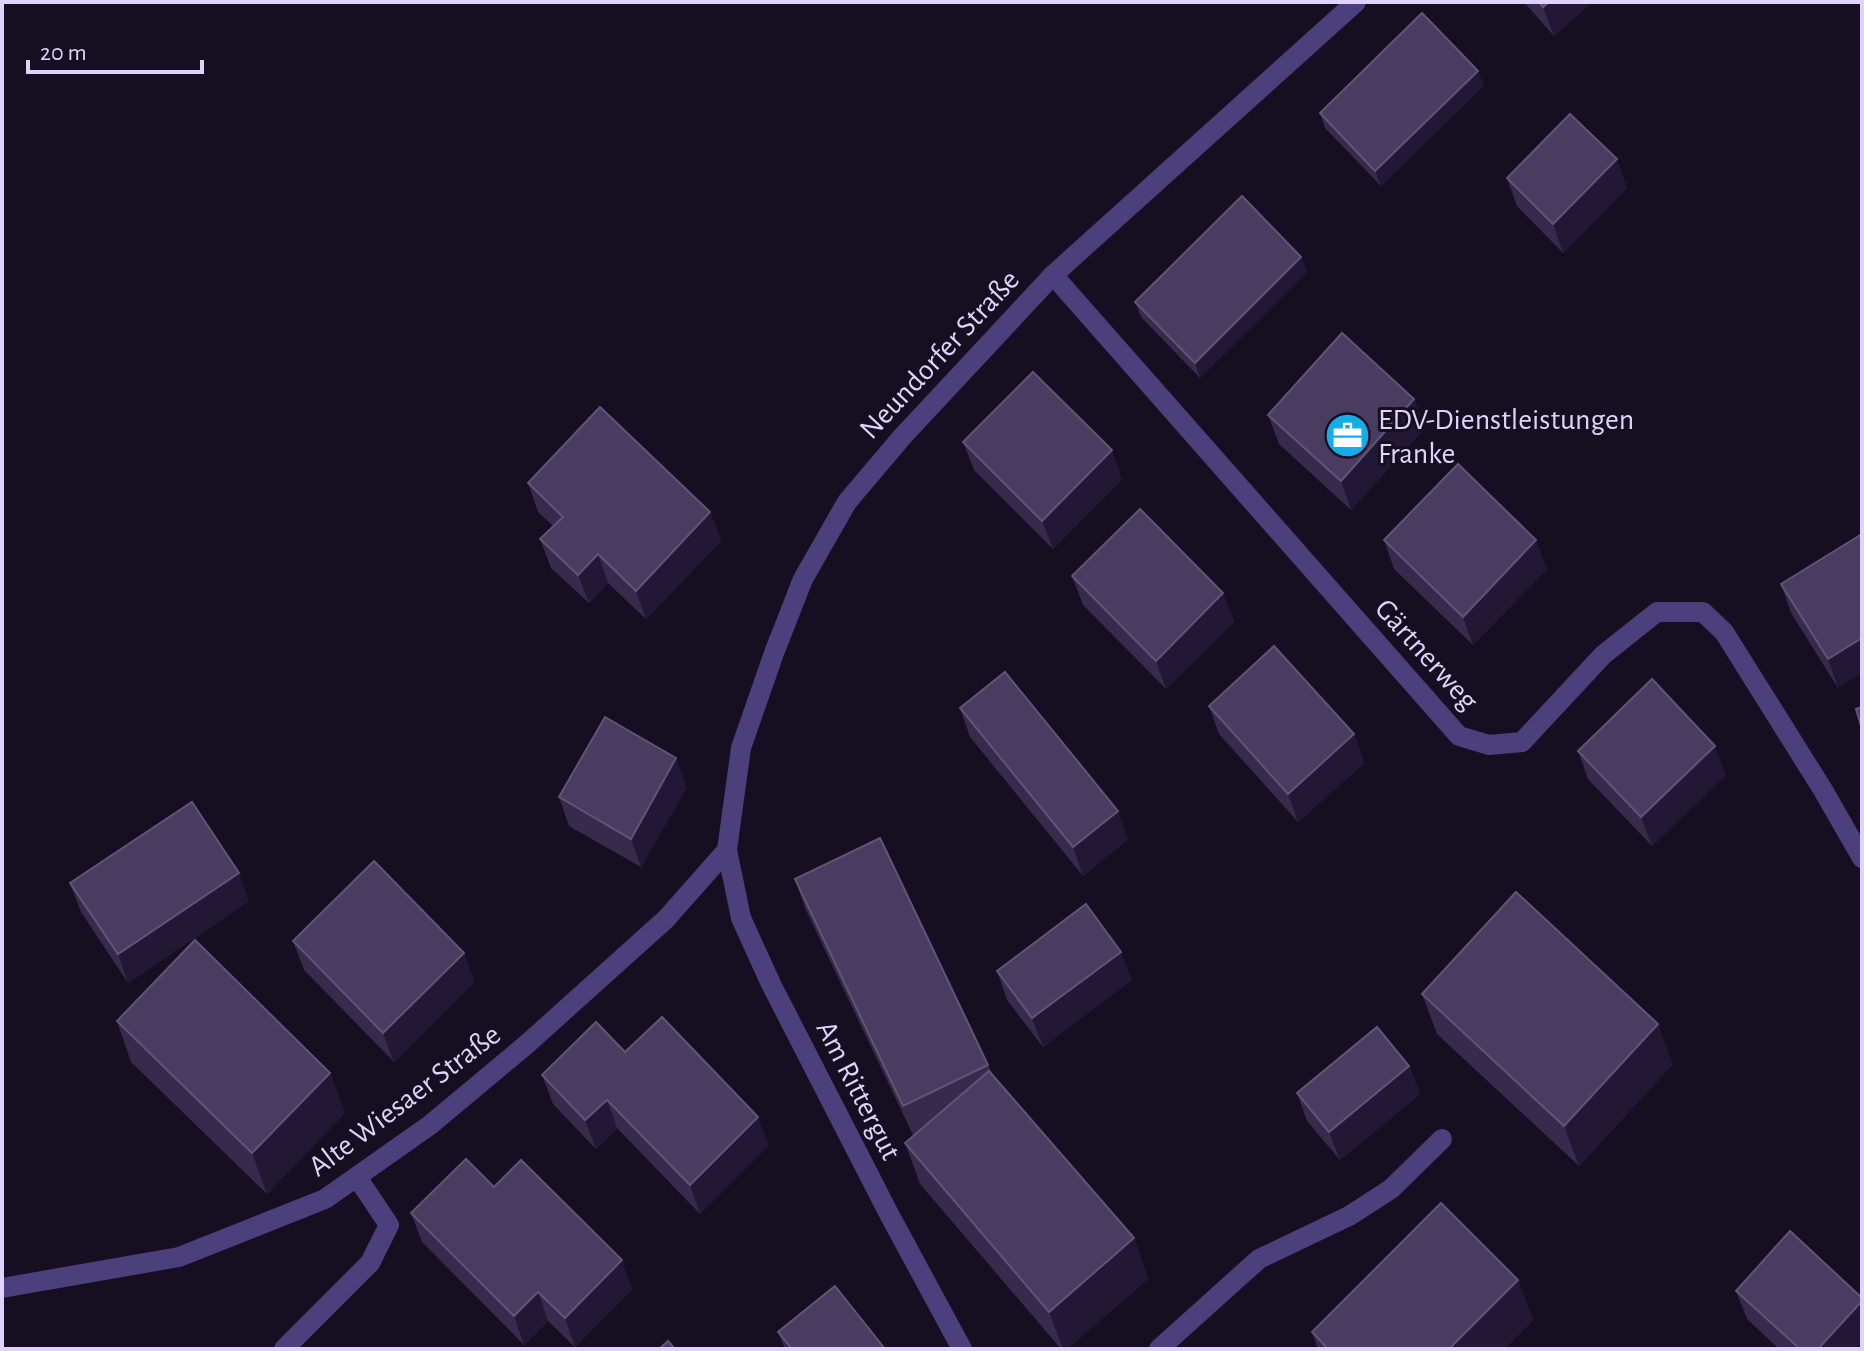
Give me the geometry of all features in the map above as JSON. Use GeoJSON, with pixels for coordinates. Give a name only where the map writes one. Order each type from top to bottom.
{"type":"FeatureCollection","features":[{"type":"Feature","properties":{"kind":"street","name":"Neundorfer Straße"},"geometry":{"type":"LineString","coordinates":[[727,850],[741,748],[803,579],[847,502],[902,437],[1053,275],[1356,2]]}},
{"type":"Feature","properties":{"kind":"street","name":"Gärtnerweg"},"geometry":{"type":"LineString","coordinates":[[1053,275],[1459,736],[1489,745],[1522,742],[1603,655],[1657,612],[1703,612],[1724,632],[1862,858]]}},
{"type":"Feature","properties":{"kind":"street","name":"Alte Wiesaer Straße"},"geometry":{"type":"LineString","coordinates":[[2,1288],[179,1257],[325,1199],[430,1125],[527,1044],[666,919],[727,850]]}},
{"type":"Feature","properties":{"kind":"street","name":"Am Rittergut"},"geometry":{"type":"LineString","coordinates":[[727,850],[741,918],[771,984],[962,1349]]}},
{"type":"Feature","properties":{"kind":"street"},"geometry":{"type":"LineString","coordinates":[[1159,1349],[1259,1259],[1370,1203],[1391,1189],[1442,1139]]}},
{"type":"Feature","properties":{"kind":"street"},"geometry":{"type":"LineString","coordinates":[[284,1349],[370,1263],[389,1225],[357,1177]]}},
{"type":"Feature","properties":{"kind":"building"},"geometry":{"type":"Polygon","coordinates":[[[1422,13],[1478,71],[1375,171],[1320,113],[1422,13]]]}},
{"type":"Feature","properties":{"kind":"building"},"geometry":{"type":"Polygon","coordinates":[[[1570,114],[1617,159],[1553,224],[1507,178],[1570,114]]]}},
{"type":"Feature","properties":{"kind":"building"},"geometry":{"type":"Polygon","coordinates":[[[1242,196],[1301,257],[1195,363],[1135,302],[1242,196]]]}},
{"type":"Feature","properties":{"kind":"building"},"geometry":{"type":"Polygon","coordinates":[[[1342,333],[1414,399],[1341,481],[1268,415],[1342,333]]]}},
{"type":"Feature","properties":{"kind":"building"},"geometry":{"type":"Polygon","coordinates":[[[1033,372],[1112,450],[1042,521],[963,442],[1033,372]]]}},
{"type":"Feature","properties":{"kind":"building"},"geometry":{"type":"Polygon","coordinates":[[[600,407],[710,512],[636,591],[598,554],[578,575],[540,539],[563,517],[528,483],[600,407]]]}},
{"type":"Feature","properties":{"kind":"building"},"geometry":{"type":"Polygon","coordinates":[[[1458,464],[1536,540],[1463,617],[1384,540],[1458,464]]]}},
{"type":"Feature","properties":{"kind":"building"},"geometry":{"type":"Polygon","coordinates":[[[1140,509],[1223,593],[1156,661],[1072,576],[1140,509]]]}},
{"type":"Feature","properties":{"kind":"building"},"geometry":{"type":"Polygon","coordinates":[[[1862,534],[1862,638],[1828,659],[1781,584],[1862,534]]]}},
{"type":"Feature","properties":{"kind":"building"},"geometry":{"type":"Polygon","coordinates":[[[1274,646],[1354,734],[1288,794],[1209,706],[1274,646]]]}},
{"type":"Feature","properties":{"kind":"building"},"geometry":{"type":"Polygon","coordinates":[[[1005,672],[1118,811],[1073,847],[960,708],[1005,672]]]}},
{"type":"Feature","properties":{"kind":"building"},"geometry":{"type":"Polygon","coordinates":[[[1652,679],[1715,746],[1641,817],[1578,751],[1652,679]]]}},
{"type":"Feature","properties":{"kind":"building"},"geometry":{"type":"Polygon","coordinates":[[[1862,707],[1862,729],[1856,709],[1862,707]]]}},
{"type":"Feature","properties":{"kind":"building"},"geometry":{"type":"Polygon","coordinates":[[[605,717],[676,758],[631,839],[559,797],[605,717]]]}},
{"type":"Feature","properties":{"kind":"building"},"geometry":{"type":"Polygon","coordinates":[[[192,802],[239,873],[118,954],[70,883],[192,802]]]}},
{"type":"Feature","properties":{"kind":"building"},"geometry":{"type":"Polygon","coordinates":[[[880,838],[988,1065],[903,1106],[795,879],[880,838]]]}},
{"type":"Feature","properties":{"kind":"building"},"geometry":{"type":"Polygon","coordinates":[[[374,861],[464,953],[383,1033],[293,941],[374,861]]]}},
{"type":"Feature","properties":{"kind":"building"},"geometry":{"type":"Polygon","coordinates":[[[1516,892],[1658,1024],[1564,1126],[1422,994],[1516,892]]]}},
{"type":"Feature","properties":{"kind":"building"},"geometry":{"type":"Polygon","coordinates":[[[1086,904],[1121,952],[1032,1018],[997,971],[1086,904]]]}},
{"type":"Feature","properties":{"kind":"building"},"geometry":{"type":"Polygon","coordinates":[[[195,940],[330,1073],[252,1153],[117,1021],[195,940]]]}},
{"type":"Feature","properties":{"kind":"building"},"geometry":{"type":"Polygon","coordinates":[[[662,1017],[758,1117],[690,1185],[607,1100],[585,1120],[542,1075],[596,1022],[625,1052],[662,1017]]]}},
{"type":"Feature","properties":{"kind":"building"},"geometry":{"type":"Polygon","coordinates":[[[1377,1027],[1409,1066],[1329,1132],[1297,1093],[1377,1027]]]}},
{"type":"Feature","properties":{"kind":"building"},"geometry":{"type":"Polygon","coordinates":[[[989,1071],[1134,1238],[1049,1312],[905,1143],[989,1071]]]}},
{"type":"Feature","properties":{"kind":"building"},"geometry":{"type":"Polygon","coordinates":[[[466,1159],[494,1187],[521,1160],[622,1260],[565,1318],[538,1292],[514,1316],[411,1213],[466,1159]]]}},
{"type":"Feature","properties":{"kind":"building"},"geometry":{"type":"Polygon","coordinates":[[[1441,1203],[1518,1280],[1449,1349],[1328,1349],[1312,1332],[1441,1203]]]}},
{"type":"Feature","properties":{"kind":"building"},"geometry":{"type":"Polygon","coordinates":[[[1790,1231],[1862,1298],[1818,1349],[1800,1349],[1736,1291],[1790,1231]]]}},
{"type":"Feature","properties":{"kind":"building"},"geometry":{"type":"Polygon","coordinates":[[[835,1286],[885,1349],[792,1349],[778,1332],[835,1286]]]}},
{"type":"Feature","properties":{"kind":"building"},"geometry":{"type":"Polygon","coordinates":[[[668,1341],[675,1349],[659,1349],[668,1341]]]}},
{"type":"Feature","properties":{"kind":"place","name":"EDV-Dienstleistungen Franke"},"geometry":{"type":"Point","coordinates":[1347,436]}}]}
